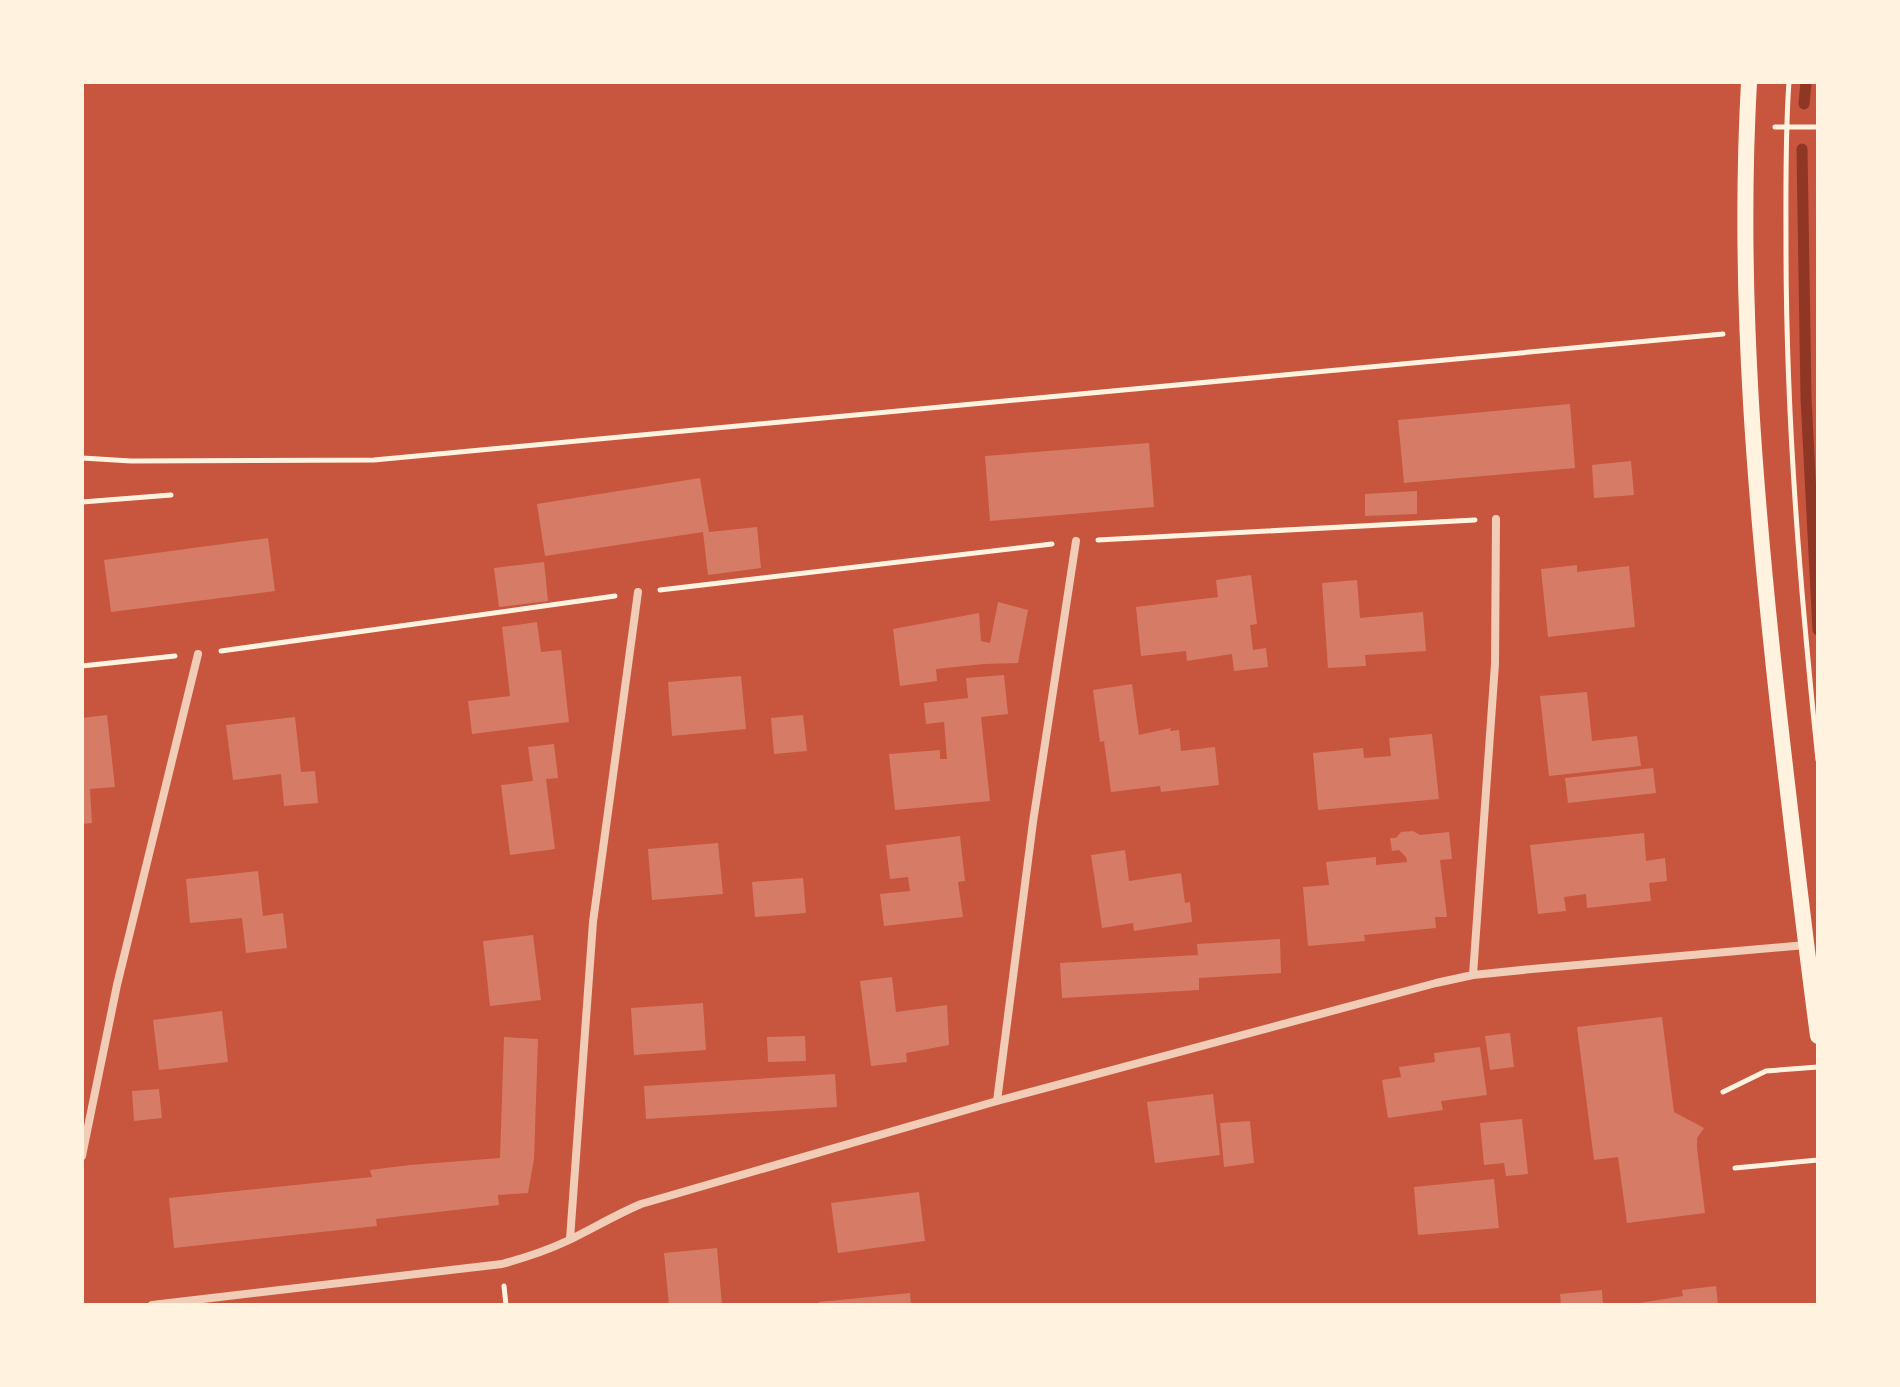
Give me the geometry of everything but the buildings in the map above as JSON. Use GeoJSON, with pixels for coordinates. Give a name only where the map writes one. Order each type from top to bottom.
{"type":"FeatureCollection","features":[{"type":"Feature","properties":{"kind":"main road"},"geometry":{"type":"LineString","coordinates":[[1749,82],[1746,332],[1753,466],[1818,1036]]}},
{"type":"Feature","properties":{"kind":"street"},"geometry":{"type":"LineString","coordinates":[[1473,975],[1495,664],[1496,519]]}},
{"type":"Feature","properties":{"kind":"street"},"geometry":{"type":"LineString","coordinates":[[997,1101],[1033,822],[1076,541]]}},
{"type":"Feature","properties":{"kind":"street"},"geometry":{"type":"LineString","coordinates":[[570,1239],[593,922],[638,592]]}},
{"type":"Feature","properties":{"kind":"street"},"geometry":{"type":"LineString","coordinates":[[82,1156],[117,985],[198,654]]}},
{"type":"Feature","properties":{"kind":"street"},"geometry":{"type":"LineString","coordinates":[[152,1305],[502,1264],[535,1255],[641,1204],[997,1101],[1473,975],[1806,945]]}},
{"type":"Feature","properties":{"kind":"path"},"geometry":{"type":"LineString","coordinates":[[1789,82],[1786,128],[1786,350],[1801,592],[1818,760]]}},
{"type":"Feature","properties":{"kind":"path"},"geometry":{"type":"LineString","coordinates":[[1786,128],[1818,127]]}},
{"type":"Feature","properties":{"kind":"path"},"geometry":{"type":"LineString","coordinates":[[82,458],[131,461],[374,460],[1746,332]]}},
{"type":"Feature","properties":{"kind":"path"},"geometry":{"type":"LineString","coordinates":[[82,502],[171,495]]}},
{"type":"Feature","properties":{"kind":"path"},"geometry":{"type":"LineString","coordinates":[[82,666],[198,654],[638,592],[1076,541],[1496,519]]}},
{"type":"Feature","properties":{"kind":"path"},"geometry":{"type":"LineString","coordinates":[[1723,1092],[1766,1071],[1818,1067]]}},
{"type":"Feature","properties":{"kind":"path"},"geometry":{"type":"LineString","coordinates":[[1735,1168],[1818,1160]]}},
{"type":"Feature","properties":{"kind":"waterway"},"geometry":{"type":"LineString","coordinates":[[1804,104],[1806,82]]}},
{"type":"Feature","properties":{"kind":"waterway"},"geometry":{"type":"LineString","coordinates":[[1802,149],[1806,398],[1818,630]]}}]}
